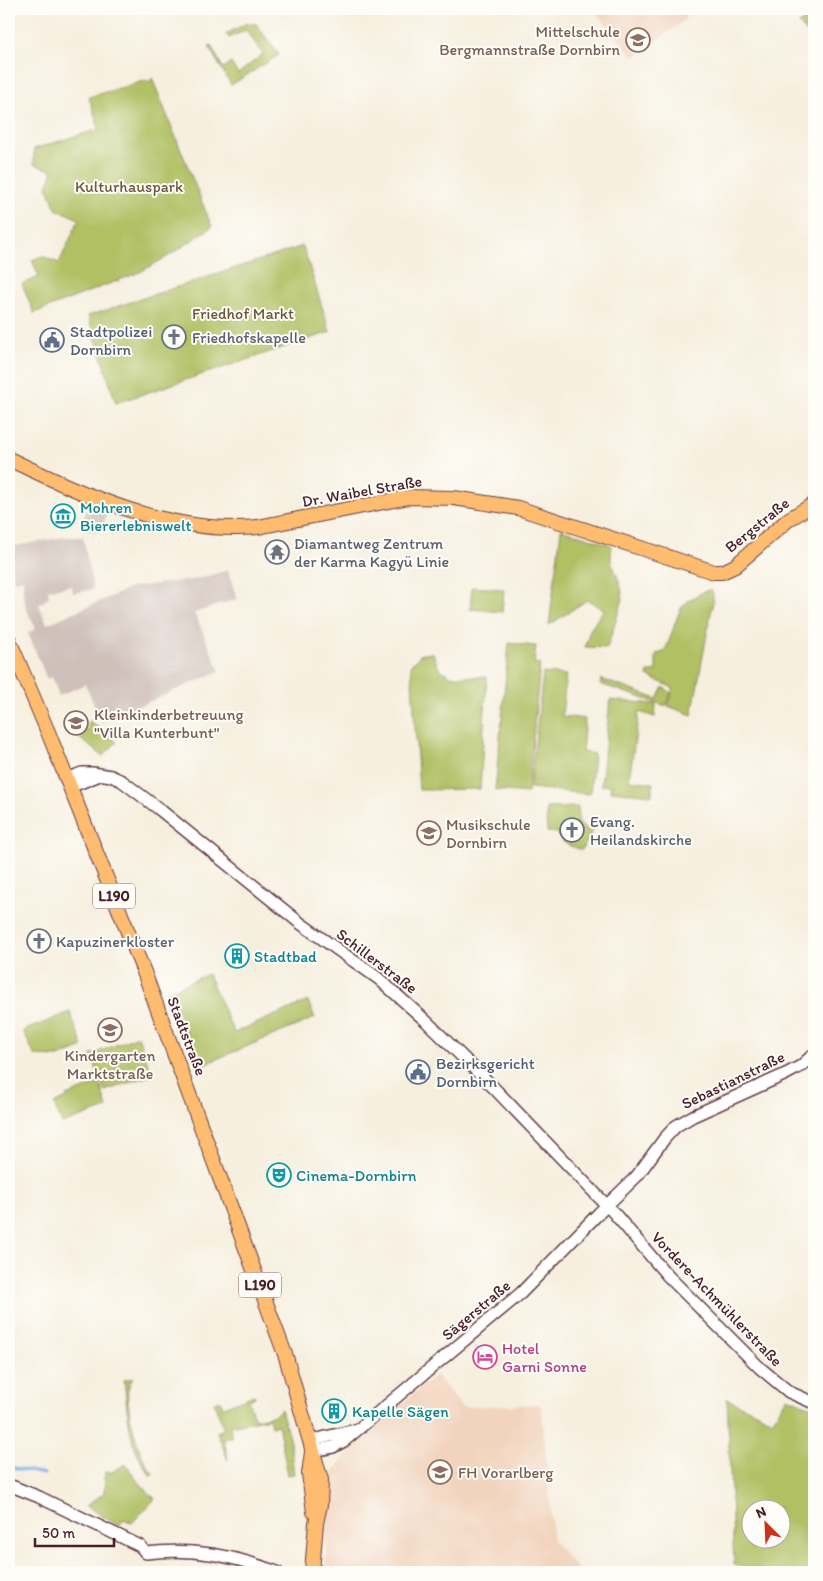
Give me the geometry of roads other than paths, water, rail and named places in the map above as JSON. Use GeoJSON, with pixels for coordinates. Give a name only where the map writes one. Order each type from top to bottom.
{"type":"FeatureCollection","features":[{"type":"Feature","properties":{"kind":"main road","name":"Dr. Waibel Straße"},"geometry":{"type":"LineString","coordinates":[[9,460],[99,500],[132,511],[206,528],[234,529],[258,527],[409,497],[454,498],[518,508],[613,538],[694,567],[722,572]]}},
{"type":"Feature","properties":{"kind":"main road","name":"Bergstraße"},"geometry":{"type":"LineString","coordinates":[[722,572],[735,566],[788,519],[814,504]]}},
{"type":"Feature","properties":{"kind":"main road","name":"Stadtstraße"},"geometry":{"type":"LineString","coordinates":[[9,640],[144,972],[286,1357],[311,1446],[310,1484],[316,1523],[312,1572]]}},
{"type":"Feature","properties":{"kind":"street","name":"Schillerstraße"},"geometry":{"type":"LineString","coordinates":[[68,783],[82,773],[102,774],[122,781],[300,923],[379,979],[475,1068],[607,1205]]}},
{"type":"Feature","properties":{"kind":"street","name":"Sebastianstraße"},"geometry":{"type":"LineString","coordinates":[[607,1205],[637,1176],[676,1126],[693,1116],[786,1074],[801,1066],[814,1054]]}},
{"type":"Feature","properties":{"kind":"street","name":"Vordere-Achmühlerstraße"},"geometry":{"type":"LineString","coordinates":[[607,1205],[667,1274],[764,1372],[789,1392],[814,1403]]}},
{"type":"Feature","properties":{"kind":"street","name":"Sägerstraße"},"geometry":{"type":"LineString","coordinates":[[311,1446],[339,1444],[357,1430],[521,1293],[607,1205]]}},
{"type":"Feature","properties":{"kind":"street"},"geometry":{"type":"LineString","coordinates":[[9,1485],[39,1497],[136,1544],[146,1553],[173,1550],[220,1555],[247,1561],[277,1572]]}},
{"type":"Feature","properties":{"kind":"waterway"},"geometry":{"type":"LineString","coordinates":[[9,1467],[44,1474]]}},
{"type":"Feature","properties":{"kind":"place","name":"Mittelschule Bergmannstraße Dornbirn"},"geometry":{"type":"Point","coordinates":[638,40]}},
{"type":"Feature","properties":{"kind":"place","name":"Friedhofskapelle"},"geometry":{"type":"Point","coordinates":[174,337]}},
{"type":"Feature","properties":{"kind":"place","name":"Stadtpolizei Dornbirn"},"geometry":{"type":"Point","coordinates":[52,340]}},
{"type":"Feature","properties":{"kind":"place","name":"Mohren Biererlebniswelt"},"geometry":{"type":"Point","coordinates":[63,516]}},
{"type":"Feature","properties":{"kind":"place","name":"Diamantweg Zentrum der Karma Kagyü Linie"},"geometry":{"type":"Point","coordinates":[277,552]}},
{"type":"Feature","properties":{"kind":"place","name":"Kleinkinderbetreuung \"Villa Kunterbunt\""},"geometry":{"type":"Point","coordinates":[76,723]}},
{"type":"Feature","properties":{"kind":"place","name":"Evang. Heilandskirche"},"geometry":{"type":"Point","coordinates":[572,830]}},
{"type":"Feature","properties":{"kind":"place","name":"Musikschule Dornbirn"},"geometry":{"type":"Point","coordinates":[429,833]}},
{"type":"Feature","properties":{"kind":"place","name":"Kapuzinerkloster"},"geometry":{"type":"Point","coordinates":[39,941]}},
{"type":"Feature","properties":{"kind":"place","name":"Stadtbad"},"geometry":{"type":"Point","coordinates":[237,956]}},
{"type":"Feature","properties":{"kind":"place","name":"Kindergarten Marktstraße"},"geometry":{"type":"Point","coordinates":[110,1030]}},
{"type":"Feature","properties":{"kind":"place","name":"Bezirksgericht Dornbirn"},"geometry":{"type":"Point","coordinates":[418,1072]}},
{"type":"Feature","properties":{"kind":"place","name":"Cinema-Dornbirn"},"geometry":{"type":"Point","coordinates":[279,1175]}},
{"type":"Feature","properties":{"kind":"place","name":"Hotel Garni Sonne"},"geometry":{"type":"Point","coordinates":[485,1357]}},
{"type":"Feature","properties":{"kind":"place","name":"Kapelle Sägen"},"geometry":{"type":"Point","coordinates":[334,1411]}},
{"type":"Feature","properties":{"kind":"place","name":"FH Vorarlberg"},"geometry":{"type":"Point","coordinates":[440,1472]}},
{"type":"Feature","properties":{"kind":"park label","name":"Kulturhauspark"},"geometry":{"type":"Point","coordinates":[129,186]}},
{"type":"Feature","properties":{"kind":"park label","name":"Friedhof Markt"},"geometry":{"type":"Point","coordinates":[243,313]}}]}
